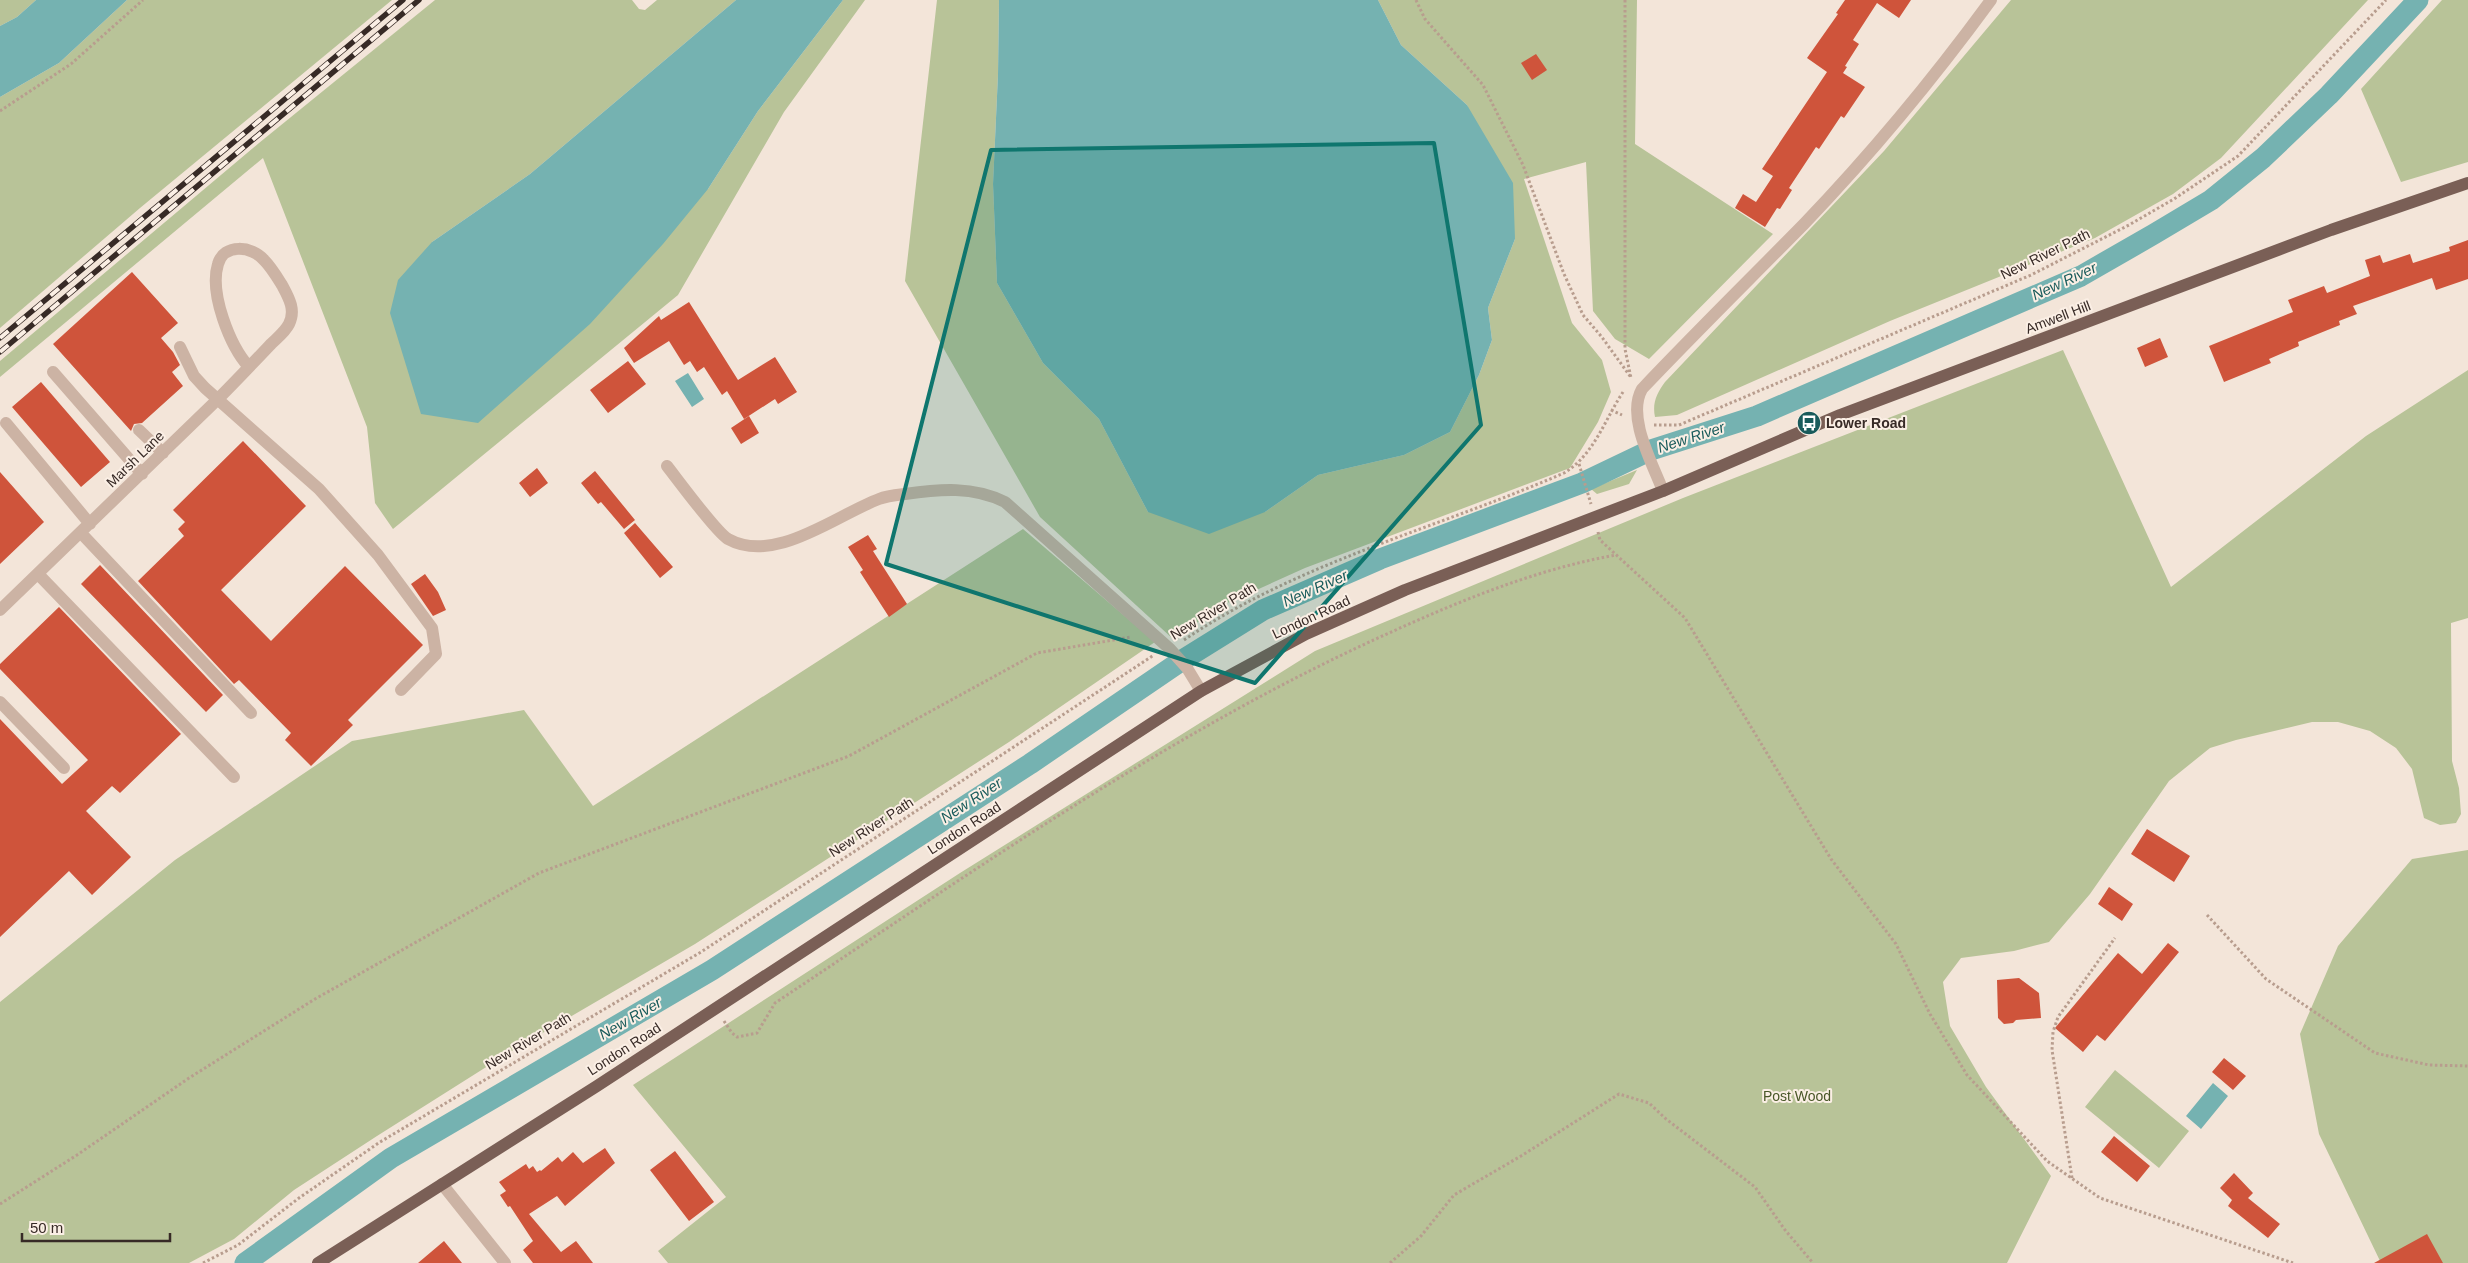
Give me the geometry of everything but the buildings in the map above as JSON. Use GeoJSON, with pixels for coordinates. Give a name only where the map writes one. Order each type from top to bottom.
{"type":"FeatureCollection","features":[{"type":"Feature","properties":{"kind":"main road","name":"Amwell Hill"},"geometry":{"type":"LineString","coordinates":[[1663,491],[1840,415],[2331,230],[2468,183]]}},
{"type":"Feature","properties":{"kind":"main road","name":"London Road"},"geometry":{"type":"LineString","coordinates":[[318,1263],[716,1007],[1201,691],[1306,634],[1405,590],[1663,491]]}},
{"type":"Feature","properties":{"kind":"street"},"geometry":{"type":"LineString","coordinates":[[1663,491],[1643,438],[1636,411],[1638,396],[1642,389],[1805,222],[1886,131],[1961,41],[1991,0]]}},
{"type":"Feature","properties":{"kind":"street","name":"Marsh Lane"},"geometry":{"type":"LineString","coordinates":[[1,607],[142,474],[218,399],[249,367],[288,326],[292,314],[291,301],[263,258],[245,248],[230,250],[223,255],[218,263],[216,279],[219,301],[230,340],[238,354],[249,367]]}},
{"type":"Feature","properties":{"kind":"street"},"geometry":{"type":"LineString","coordinates":[[180,347],[194,376],[319,489],[378,555],[432,628],[436,654],[401,690]]}},
{"type":"Feature","properties":{"kind":"street"},"geometry":{"type":"LineString","coordinates":[[53,372],[142,474]]}},
{"type":"Feature","properties":{"kind":"street"},"geometry":{"type":"LineString","coordinates":[[6,423],[86,528],[251,713]]}},
{"type":"Feature","properties":{"kind":"street"},"geometry":{"type":"LineString","coordinates":[[139,430],[162,453]]}},
{"type":"Feature","properties":{"kind":"street"},"geometry":{"type":"LineString","coordinates":[[667,466],[726,538],[748,547],[788,541],[833,523],[880,498],[934,490],[967,490],[987,493],[1005,502],[1187,668],[1201,691]]}},
{"type":"Feature","properties":{"kind":"street"},"geometry":{"type":"LineString","coordinates":[[38,574],[234,777]]}},
{"type":"Feature","properties":{"kind":"street"},"geometry":{"type":"LineString","coordinates":[[0,702],[64,768]]}},
{"type":"Feature","properties":{"kind":"street"},"geometry":{"type":"LineString","coordinates":[[442,1184],[506,1263]]}},
{"type":"Feature","properties":{"kind":"path"},"geometry":{"type":"LineString","coordinates":[[0,111],[71,64],[143,0]]}},
{"type":"Feature","properties":{"kind":"path"},"geometry":{"type":"LineString","coordinates":[[1416,0],[1425,19],[1483,85],[1523,165],[1564,274],[1584,315],[1602,336],[1631,378],[1625,350],[1625,0]]}},
{"type":"Feature","properties":{"kind":"path","name":"New River Path"},"geometry":{"type":"LineString","coordinates":[[1652,425],[1679,425],[1872,344],[2031,275],[2167,203],[2238,156],[2386,0]]}},
{"type":"Feature","properties":{"kind":"path"},"geometry":{"type":"LineString","coordinates":[[1586,491],[1580,474],[1579,464],[1594,445],[1611,410]]}},
{"type":"Feature","properties":{"kind":"path","name":"New River Path"},"geometry":{"type":"LineString","coordinates":[[203,1263],[238,1245],[298,1198],[380,1142],[701,952],[1014,748],[1148,657],[1168,652],[1212,621],[1256,596],[1375,546],[1546,481],[1579,464]]}},
{"type":"Feature","properties":{"kind":"path"},"geometry":{"type":"LineString","coordinates":[[1596,517],[1600,540],[1685,618],[1831,860],[1896,944],[1930,1014],[1967,1075],[2047,1160],[2100,1198],[2293,1263]]}},
{"type":"Feature","properties":{"kind":"path"},"geometry":{"type":"LineString","coordinates":[[716,1007],[732,1033],[737,1037],[756,1033],[775,1003],[1051,822],[1246,704],[1339,656],[1435,612],[1527,577],[1577,562],[1616,555]]}},
{"type":"Feature","properties":{"kind":"path"},"geometry":{"type":"LineString","coordinates":[[0,1204],[77,1155],[189,1078],[315,999],[539,873],[849,756],[1037,653],[1129,636],[1135,638]]}},
{"type":"Feature","properties":{"kind":"path"},"geometry":{"type":"LineString","coordinates":[[1154,649],[1168,652]]}},
{"type":"Feature","properties":{"kind":"path"},"geometry":{"type":"LineString","coordinates":[[2207,915],[2266,979],[2375,1054],[2429,1065],[2468,1066]]}},
{"type":"Feature","properties":{"kind":"path"},"geometry":{"type":"LineString","coordinates":[[2072,1179],[2052,1050],[2053,1032],[2066,1005],[2115,938]]}},
{"type":"Feature","properties":{"kind":"path"},"geometry":{"type":"LineString","coordinates":[[1390,1263],[1421,1236],[1454,1195],[1521,1156],[1619,1094],[1649,1103],[1666,1119],[1755,1187],[1785,1230],[1813,1263]]}},
{"type":"Feature","properties":{"kind":"highlighted area"},"geometry":{"type":"Polygon","coordinates":[[[1434,143],[1481,425],[1255,683],[886,564],[991,150],[1434,143]]]}},
{"type":"Feature","properties":{"kind":"green space"},"geometry":{"type":"Polygon","coordinates":[[[0,0],[36,0],[17,17],[0,26],[0,0]]]}},
{"type":"Feature","properties":{"kind":"green space"},"geometry":{"type":"Polygon","coordinates":[[[127,0],[392,0],[140,208],[0,328],[0,97],[59,63],[127,0]]]}},
{"type":"Feature","properties":{"kind":"green space"},"geometry":{"type":"Polygon","coordinates":[[[435,0],[632,0],[639,9],[645,10],[657,0],[736,0],[530,174],[432,242],[708,189],[758,111],[843,0],[865,0],[784,112],[678,295],[393,529],[375,503],[367,427],[263,158],[0,377],[0,361],[259,143],[435,0]]]}},
{"type":"Feature","properties":{"kind":"green space"},"geometry":{"type":"Polygon","coordinates":[[[937,0],[999,0],[993,184],[997,283],[1043,363],[1099,419],[1148,512],[1265,512],[1318,475],[1404,455],[1450,432],[1479,375],[1492,340],[1488,308],[1515,239],[1467,105],[1401,45],[1378,0],[1637,0],[1635,144],[1773,234],[1649,359],[1615,339],[1593,311],[1586,162],[1524,179],[1572,323],[1602,360],[1611,392],[1598,422],[1570,468],[1305,568],[1223,605],[1173,639],[1040,517],[905,281],[937,0]]]}},
{"type":"Feature","properties":{"kind":"green space"},"geometry":{"type":"Polygon","coordinates":[[[2011,0],[2368,0],[2221,158],[2173,194],[2095,238],[1890,321],[1677,415],[1655,417],[1654,407],[1656,398],[1665,382],[1884,151],[2011,0]]]}},
{"type":"Feature","properties":{"kind":"green space"},"geometry":{"type":"Polygon","coordinates":[[[2442,0],[2468,0],[2468,162],[2401,182],[2361,89],[2442,0]]]}},
{"type":"Feature","properties":{"kind":"green space","name":"Post Wood"},"geometry":{"type":"Polygon","coordinates":[[[2063,350],[2171,587],[2366,436],[2468,370],[2468,618],[2451,623],[2452,761],[2459,788],[2461,814],[2456,823],[2440,825],[2424,818],[2412,769],[2396,748],[2370,731],[2338,722],[2312,722],[2236,740],[2210,748],[2169,781],[2090,894],[2049,942],[2014,951],[1961,958],[1943,982],[1950,1026],[1986,1087],[2051,1176],[2007,1263],[668,1263],[658,1251],[726,1197],[633,1085],[960,873],[1315,651],[1683,498],[2063,350]]]}},
{"type":"Feature","properties":{"kind":"green space"},"geometry":{"type":"Polygon","coordinates":[[[1637,470],[1629,484],[1597,494],[1591,489],[1637,470]]]}},
{"type":"Feature","properties":{"kind":"green space"},"geometry":{"type":"Polygon","coordinates":[[[1023,529],[1155,642],[1009,742],[695,944],[510,1052],[377,1136],[294,1190],[234,1239],[189,1263],[0,1263],[0,1002],[175,860],[352,741],[524,710],[593,806],[1023,529]]]}},
{"type":"Feature","properties":{"kind":"green space"},"geometry":{"type":"Polygon","coordinates":[[[2468,850],[2468,1263],[2381,1263],[2319,1134],[2300,1034],[2338,946],[2412,859],[2468,850]]]}},
{"type":"Feature","properties":{"kind":"green space"},"geometry":{"type":"Polygon","coordinates":[[[2115,1070],[2189,1131],[2159,1168],[2085,1107],[2115,1070]]]}},
{"type":"Feature","properties":{"kind":"water"},"geometry":{"type":"Polygon","coordinates":[[[36,0],[127,0],[59,63],[0,97],[0,26],[17,17],[36,0]]]}},
{"type":"Feature","properties":{"kind":"water"},"geometry":{"type":"Polygon","coordinates":[[[736,0],[843,0],[758,111],[708,189],[663,244],[590,324],[478,423],[421,414],[390,313],[398,280],[432,242],[530,174],[736,0]]]}},
{"type":"Feature","properties":{"kind":"water"},"geometry":{"type":"Polygon","coordinates":[[[999,0],[1378,0],[1401,45],[1467,105],[1513,183],[1515,239],[1488,308],[1492,340],[1479,375],[1450,432],[1404,455],[1318,475],[1265,512],[1209,534],[1148,512],[1099,419],[1043,363],[997,283],[993,184],[999,0]]]}},
{"type":"Feature","properties":{"kind":"water"},"geometry":{"type":"Polygon","coordinates":[[[688,373],[704,399],[692,407],[675,381],[688,373]]]}},
{"type":"Feature","properties":{"kind":"water"},"geometry":{"type":"Polygon","coordinates":[[[2213,1083],[2228,1096],[2201,1129],[2186,1116],[2213,1083]]]}},
{"type":"Feature","properties":{"kind":"waterway","name":"New River"},"geometry":{"type":"LineString","coordinates":[[245,1263],[391,1158],[712,970],[1030,764],[1181,661],[1263,610],[1380,559],[1582,483],[1651,450],[1757,416],[2081,276],[2154,234],[2211,200],[2263,158],[2329,95],[2418,0]]}},
{"type":"Feature","properties":{"kind":"railway"},"geometry":{"type":"LineString","coordinates":[[0,338],[403,0]]}},
{"type":"Feature","properties":{"kind":"railway"},"geometry":{"type":"LineString","coordinates":[[0,352],[419,0]]}},
{"type":"Feature","properties":{"kind":"place","name":"Lower Road"},"geometry":{"type":"Point","coordinates":[1809,423]}}]}
